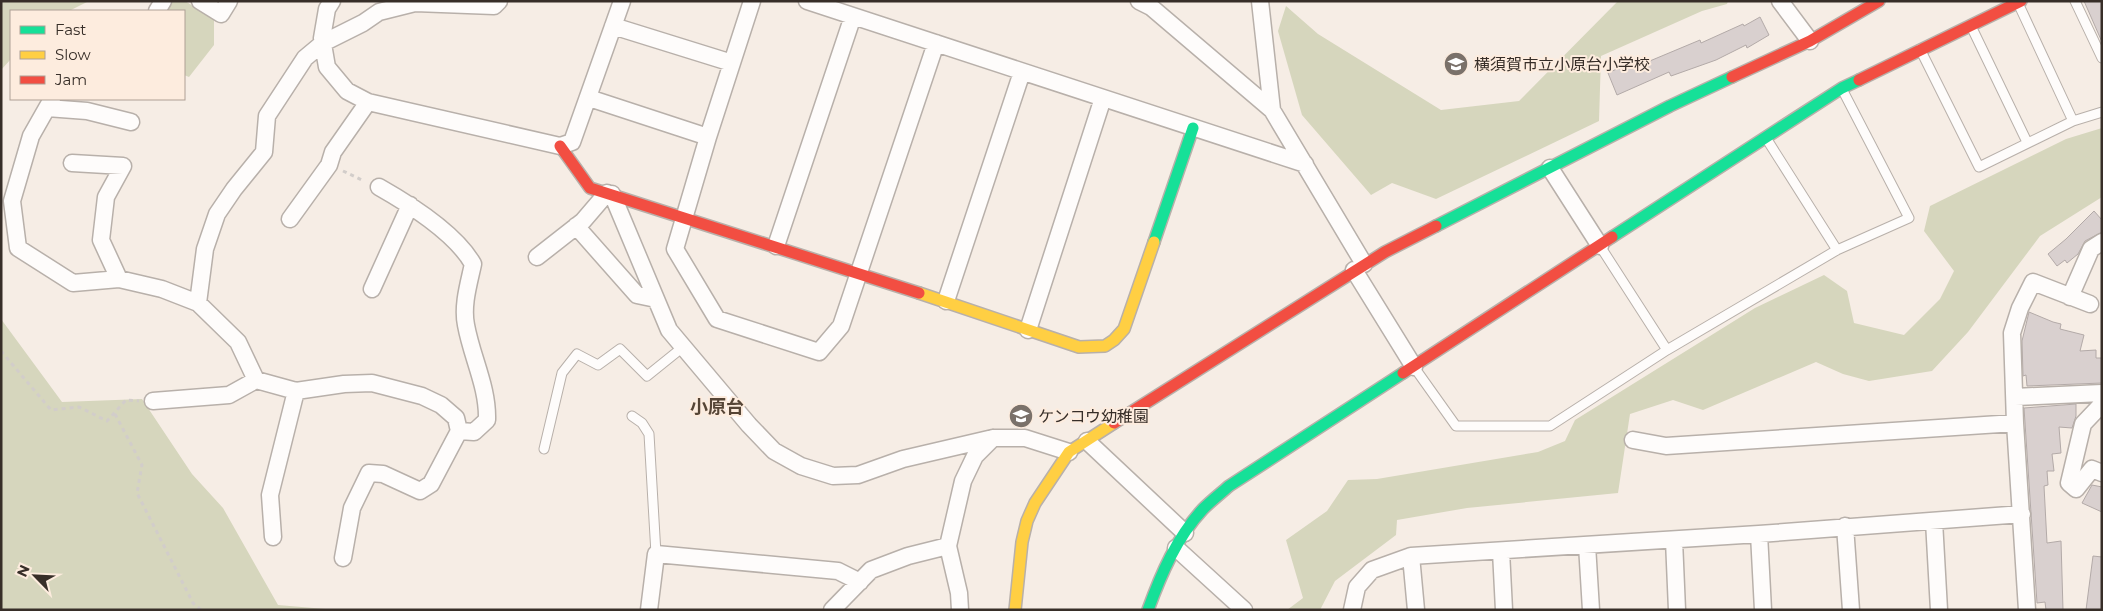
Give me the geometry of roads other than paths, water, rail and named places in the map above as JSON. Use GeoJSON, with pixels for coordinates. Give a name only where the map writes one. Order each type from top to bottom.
{"type":"FeatureCollection","features":[{"type":"Feature","properties":{"kind":"street"},"geometry":{"type":"LineString","coordinates":[[200,1],[221,14],[229,1]]}},
{"type":"Feature","properties":{"kind":"street"},"geometry":{"type":"LineString","coordinates":[[332,1],[327,9],[323,43],[327,67],[347,91],[368,102],[560,146],[572,142],[622,1]]}},
{"type":"Feature","properties":{"kind":"street"},"geometry":{"type":"LineString","coordinates":[[198,304],[205,249],[217,214],[234,188],[264,152],[267,116],[306,58],[323,43],[363,23],[379,12],[415,3],[494,6],[499,1]]}},
{"type":"Feature","properties":{"kind":"street"},"geometry":{"type":"LineString","coordinates":[[752,1],[708,137],[675,249],[718,319],[819,352],[841,326],[936,44]]}},
{"type":"Feature","properties":{"kind":"street"},"geometry":{"type":"LineString","coordinates":[[807,1],[1305,164]]}},
{"type":"Feature","properties":{"kind":"street"},"geometry":{"type":"LineString","coordinates":[[1260,1],[1272,110]]}},
{"type":"Feature","properties":{"kind":"street"},"geometry":{"type":"LineString","coordinates":[[1780,1],[1810,41]]}},
{"type":"Feature","properties":{"kind":"street"},"geometry":{"type":"LineString","coordinates":[[1015,610],[1018,564],[1027,521],[1048,478],[1069,452],[1359,267],[1670,106],[1810,41],[1879,1]]}},
{"type":"Feature","properties":{"kind":"street"},"geometry":{"type":"LineString","coordinates":[[1148,610],[1158,584],[1185,533],[1204,508],[1229,486],[1842,88],[2020,2]]}},
{"type":"Feature","properties":{"kind":"street"},"geometry":{"type":"LineString","coordinates":[[1147,3],[1272,110],[1305,164],[1414,367]]}},
{"type":"Feature","properties":{"kind":"street"},"geometry":{"type":"LineString","coordinates":[[776,246],[853,16]]}},
{"type":"Feature","properties":{"kind":"street"},"geometry":{"type":"LineString","coordinates":[[613,26],[732,64]]}},
{"type":"Feature","properties":{"kind":"street"},"geometry":{"type":"LineString","coordinates":[[946,301],[1022,72]]}},
{"type":"Feature","properties":{"kind":"street"},"geometry":{"type":"LineString","coordinates":[[589,98],[708,137]]}},
{"type":"Feature","properties":{"kind":"street"},"geometry":{"type":"LineString","coordinates":[[1028,330],[1103,98]]}},
{"type":"Feature","properties":{"kind":"street"},"geometry":{"type":"LineString","coordinates":[[290,219],[329,165],[333,152],[368,102]]}},
{"type":"Feature","properties":{"kind":"street"},"geometry":{"type":"LineString","coordinates":[[130,122],[50,104],[31,136],[12,201],[18,248],[73,283],[118,279],[162,289],[198,304],[238,342],[256,380]]}},
{"type":"Feature","properties":{"kind":"street"},"geometry":{"type":"LineString","coordinates":[[560,146],[590,188],[946,301],[1028,330],[1079,346],[1099,348],[1113,342],[1124,329],[1193,128]]}},
{"type":"Feature","properties":{"kind":"street"},"geometry":{"type":"LineString","coordinates":[[72,162],[123,166],[106,197],[101,240],[118,279]]}},
{"type":"Feature","properties":{"kind":"street"},"geometry":{"type":"LineString","coordinates":[[1550,168],[1600,246]]}},
{"type":"Feature","properties":{"kind":"street"},"geometry":{"type":"LineString","coordinates":[[378,187],[410,205],[466,251],[473,264],[465,310],[466,324],[487,402],[487,420],[474,432],[459,432]]}},
{"type":"Feature","properties":{"kind":"street"},"geometry":{"type":"LineString","coordinates":[[537,257],[576,226],[610,193]]}},
{"type":"Feature","properties":{"kind":"street"},"geometry":{"type":"LineString","coordinates":[[610,193],[669,330],[774,451],[801,466],[833,476],[858,475],[903,459],[993,438],[1025,438],[1069,452]]}},
{"type":"Feature","properties":{"kind":"street"},"geometry":{"type":"LineString","coordinates":[[372,289],[410,205]]}},
{"type":"Feature","properties":{"kind":"street"},"geometry":{"type":"LineString","coordinates":[[576,226],[637,296],[656,300]]}},
{"type":"Feature","properties":{"kind":"street"},"geometry":{"type":"LineString","coordinates":[[2070,297],[2091,249],[2102,242]]}},
{"type":"Feature","properties":{"kind":"street"},"geometry":{"type":"LineString","coordinates":[[2027,610],[2015,422],[2012,333],[2020,308],[2033,282],[2090,304]]}},
{"type":"Feature","properties":{"kind":"street"},"geometry":{"type":"LineString","coordinates":[[153,401],[229,395],[256,380],[296,391],[344,384],[372,383],[422,396],[441,405],[456,418],[459,432],[431,484],[420,491],[383,474],[369,473],[352,508],[343,558]]}},
{"type":"Feature","properties":{"kind":"street"},"geometry":{"type":"LineString","coordinates":[[273,537],[270,495],[296,391]]}},
{"type":"Feature","properties":{"kind":"street"},"geometry":{"type":"LineString","coordinates":[[2015,397],[2102,393]]}},
{"type":"Feature","properties":{"kind":"street"},"geometry":{"type":"LineString","coordinates":[[2102,404],[2083,424],[2069,484],[2076,489],[2092,469],[2102,473]]}},
{"type":"Feature","properties":{"kind":"street"},"geometry":{"type":"LineString","coordinates":[[1634,440],[1666,446],[2015,422]]}},
{"type":"Feature","properties":{"kind":"street"},"geometry":{"type":"LineString","coordinates":[[960,610],[959,593],[948,546],[963,481],[975,456],[993,438]]}},
{"type":"Feature","properties":{"kind":"street"},"geometry":{"type":"LineString","coordinates":[[1087,440],[1185,533]]}},
{"type":"Feature","properties":{"kind":"street"},"geometry":{"type":"LineString","coordinates":[[1352,610],[1357,587],[1372,570],[1411,556],[1674,540],[2022,514]]}},
{"type":"Feature","properties":{"kind":"street"},"geometry":{"type":"LineString","coordinates":[[1934,521],[1939,610]]}},
{"type":"Feature","properties":{"kind":"street"},"geometry":{"type":"LineString","coordinates":[[1845,526],[1851,610]]}},
{"type":"Feature","properties":{"kind":"street"},"geometry":{"type":"LineString","coordinates":[[1759,534],[1764,610]]}},
{"type":"Feature","properties":{"kind":"street"},"geometry":{"type":"LineString","coordinates":[[1674,540],[1677,610]]}},
{"type":"Feature","properties":{"kind":"street"},"geometry":{"type":"LineString","coordinates":[[1586,545],[1591,610]]}},
{"type":"Feature","properties":{"kind":"street"},"geometry":{"type":"LineString","coordinates":[[832,610],[871,570],[908,556],[948,546]]}},
{"type":"Feature","properties":{"kind":"street"},"geometry":{"type":"LineString","coordinates":[[1176,548],[1244,610]]}},
{"type":"Feature","properties":{"kind":"street"},"geometry":{"type":"LineString","coordinates":[[1501,550],[1504,610]]}},
{"type":"Feature","properties":{"kind":"street"},"geometry":{"type":"LineString","coordinates":[[649,610],[656,554],[838,571],[860,582]]}},
{"type":"Feature","properties":{"kind":"street"},"geometry":{"type":"LineString","coordinates":[[1411,556],[1416,610]]}},
{"type":"Feature","properties":{"kind":"lane"},"geometry":{"type":"LineString","coordinates":[[2075,1],[2102,58]]}},
{"type":"Feature","properties":{"kind":"lane"},"geometry":{"type":"LineString","coordinates":[[2020,2],[2073,121]]}},
{"type":"Feature","properties":{"kind":"lane"},"geometry":{"type":"LineString","coordinates":[[1972,26],[2028,142]]}},
{"type":"Feature","properties":{"kind":"lane"},"geometry":{"type":"LineString","coordinates":[[1920,49],[1980,167],[2073,121],[2102,112]]}},
{"type":"Feature","properties":{"kind":"lane"},"geometry":{"type":"LineString","coordinates":[[1414,367],[1456,426],[1550,426],[1667,350],[1837,250],[1909,218],[1842,88]]}},
{"type":"Feature","properties":{"kind":"lane"},"geometry":{"type":"LineString","coordinates":[[1766,138],[1837,250]]}},
{"type":"Feature","properties":{"kind":"lane"},"geometry":{"type":"LineString","coordinates":[[1600,246],[1667,350]]}},
{"type":"Feature","properties":{"kind":"lane"},"geometry":{"type":"LineString","coordinates":[[544,449],[562,373],[577,354],[598,365],[620,349],[647,376],[683,347]]}},
{"type":"Feature","properties":{"kind":"lane"},"geometry":{"type":"LineString","coordinates":[[632,416],[642,422],[649,434],[656,554]]}},
{"type":"Feature","properties":{"kind":"place","name":"横須賀市立小原台小学校"},"geometry":{"type":"Point","coordinates":[1456,64]}},
{"type":"Feature","properties":{"kind":"place","name":"ケンコウ幼稚園"},"geometry":{"type":"Point","coordinates":[1021,416]}},
{"type":"Feature","properties":{"kind":"district","name":"小原台"},"geometry":{"type":"Point","coordinates":[717,407]}}]}
